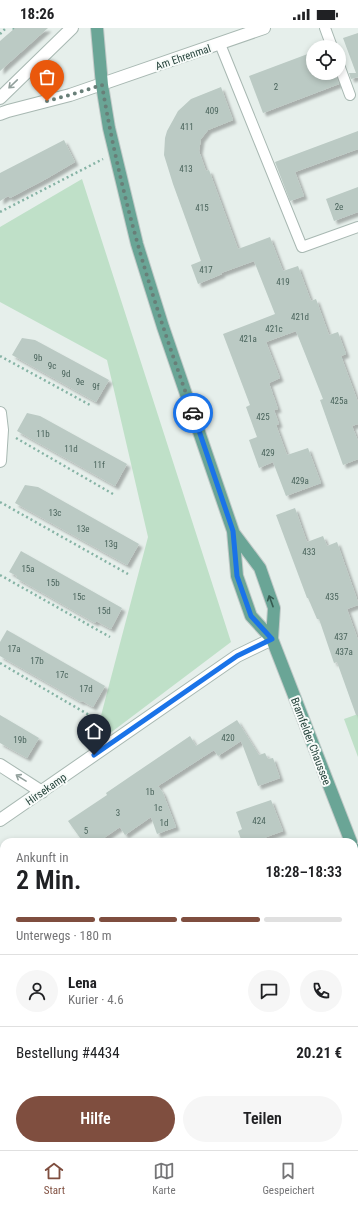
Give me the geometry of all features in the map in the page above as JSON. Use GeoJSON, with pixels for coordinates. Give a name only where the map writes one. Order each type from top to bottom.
{"type":"FeatureCollection","features":[{"type":"Feature","properties":{"kind":"main road","name":"Bramfelder Chaussee"},"geometry":{"type":"LineString","coordinates":[[97,28],[102,85],[114,153],[138,244],[163,327],[233,531],[237,576],[251,616],[272,639],[349,838]]}},
{"type":"Feature","properties":{"kind":"main road","name":"Bramfelder Chaussee"},"geometry":{"type":"LineString","coordinates":[[233,531],[260,568],[274,608],[272,639]]}},
{"type":"Feature","properties":{"kind":"street"},"geometry":{"type":"LineString","coordinates":[[0,98],[72,28]]}},
{"type":"Feature","properties":{"kind":"street","name":"Am Ehrenmal"},"geometry":{"type":"LineString","coordinates":[[0,114],[8,110],[70,95],[102,85],[264,28]]}},
{"type":"Feature","properties":{"kind":"street"},"geometry":{"type":"LineString","coordinates":[[0,413],[2,430],[0,462]]}},
{"type":"Feature","properties":{"kind":"street","name":"Hirsekamp"},"geometry":{"type":"LineString","coordinates":[[0,820],[237,656],[272,639]]}},
{"type":"Feature","properties":{"kind":"street"},"geometry":{"type":"LineString","coordinates":[[0,765],[42,792]]}},
{"type":"Feature","properties":{"kind":"lane"},"geometry":{"type":"LineString","coordinates":[[326,28],[330,40]]}},
{"type":"Feature","properties":{"kind":"lane"},"geometry":{"type":"LineString","coordinates":[[220,44],[302,247],[358,227]]}},
{"type":"Feature","properties":{"kind":"lane"},"geometry":{"type":"LineString","coordinates":[[344,80],[350,95]]}},
{"type":"Feature","properties":{"kind":"path"},"geometry":{"type":"LineString","coordinates":[[0,34],[6,28]]}},
{"type":"Feature","properties":{"kind":"path"},"geometry":{"type":"LineString","coordinates":[[0,212],[114,153]]}},
{"type":"Feature","properties":{"kind":"path"},"geometry":{"type":"LineString","coordinates":[[0,356],[90,406]]}},
{"type":"Feature","properties":{"kind":"path"},"geometry":{"type":"LineString","coordinates":[[2,430],[113,494]]}},
{"type":"Feature","properties":{"kind":"path"},"geometry":{"type":"LineString","coordinates":[[0,502],[128,574]]}},
{"type":"Feature","properties":{"kind":"path"},"geometry":{"type":"LineString","coordinates":[[0,575],[110,637]]}},
{"type":"Feature","properties":{"kind":"path"},"geometry":{"type":"LineString","coordinates":[[0,663],[89,715]]}},
{"type":"Feature","properties":{"kind":"green space"},"geometry":{"type":"Polygon","coordinates":[[[82,179],[231,642],[93,746],[148,537],[107,360],[0,302],[0,227],[82,179]]]}},
{"type":"Feature","properties":{"kind":"green space"},"geometry":{"type":"Polygon","coordinates":[[[358,714],[358,757],[344,719],[358,714]]]}},
{"type":"Feature","properties":{"kind":"building"},"geometry":{"type":"Polygon","coordinates":[[[15,28],[48,28],[0,71],[0,41],[15,28]]]}},
{"type":"Feature","properties":{"kind":"building"},"geometry":{"type":"Polygon","coordinates":[[[358,33],[358,77],[351,79],[349,73],[356,73],[346,46],[346,40],[344,40],[343,38],[358,33]]]}},
{"type":"Feature","properties":{"kind":"building"},"geometry":{"type":"Polygon","coordinates":[[[306,55],[306,80],[338,80],[339,84],[263,113],[249,76],[306,55]]]}},
{"type":"Feature","properties":{"kind":"building"},"geometry":{"type":"Polygon","coordinates":[[[221,87],[233,120],[208,130],[201,139],[199,151],[206,171],[209,170],[238,249],[270,237],[283,271],[298,266],[311,301],[316,299],[329,335],[338,332],[346,354],[341,356],[358,402],[358,424],[352,426],[358,441],[358,459],[343,465],[320,400],[323,399],[296,331],[266,342],[280,378],[269,383],[278,409],[274,410],[279,424],[276,425],[287,455],[308,448],[321,483],[286,496],[273,462],[259,468],[249,440],[257,437],[246,407],[250,405],[223,334],[275,314],[254,261],[221,273],[222,274],[198,284],[191,265],[201,261],[164,155],[167,131],[178,111],[191,99],[221,87]]]}},
{"type":"Feature","properties":{"kind":"building"},"geometry":{"type":"Polygon","coordinates":[[[358,131],[358,149],[295,172],[304,196],[290,201],[275,162],[358,131]]]}},
{"type":"Feature","properties":{"kind":"building"},"geometry":{"type":"Polygon","coordinates":[[[64,140],[75,162],[10,198],[8,196],[0,201],[0,173],[64,140]]]}},
{"type":"Feature","properties":{"kind":"building"},"geometry":{"type":"Polygon","coordinates":[[[358,187],[358,212],[334,221],[326,199],[358,187]]]}},
{"type":"Feature","properties":{"kind":"building"},"geometry":{"type":"Polygon","coordinates":[[[22,338],[35,340],[109,380],[96,402],[12,355],[22,338]]]}},
{"type":"Feature","properties":{"kind":"building"},"geometry":{"type":"Polygon","coordinates":[[[27,413],[40,416],[127,464],[115,486],[17,431],[27,413]]]}},
{"type":"Feature","properties":{"kind":"building"},"geometry":{"type":"Polygon","coordinates":[[[25,485],[38,487],[139,544],[127,565],[15,503],[25,485]]]}},
{"type":"Feature","properties":{"kind":"building"},"geometry":{"type":"Polygon","coordinates":[[[295,508],[307,542],[323,536],[327,546],[337,542],[358,602],[358,605],[347,609],[358,640],[358,715],[356,715],[337,662],[334,663],[319,619],[317,619],[307,598],[276,515],[295,508]]]}},
{"type":"Feature","properties":{"kind":"building"},"geometry":{"type":"Polygon","coordinates":[[[21,551],[122,608],[111,629],[96,621],[95,623],[16,578],[17,576],[9,572],[21,551]]]}},
{"type":"Feature","properties":{"kind":"building"},"geometry":{"type":"Polygon","coordinates":[[[7,630],[105,686],[93,707],[82,701],[81,702],[0,656],[0,642],[7,630]]]}},
{"type":"Feature","properties":{"kind":"building"},"geometry":{"type":"Polygon","coordinates":[[[0,715],[39,738],[27,758],[0,743],[0,715]]]}},
{"type":"Feature","properties":{"kind":"building"},"geometry":{"type":"Polygon","coordinates":[[[237,720],[259,755],[265,753],[268,759],[273,758],[280,778],[258,786],[241,741],[218,756],[214,750],[158,786],[163,793],[176,827],[157,834],[151,817],[125,835],[120,827],[104,838],[80,838],[68,821],[107,795],[106,793],[190,736],[196,746],[237,720]]]}},
{"type":"Feature","properties":{"kind":"building"},"geometry":{"type":"Polygon","coordinates":[[[271,800],[283,831],[264,838],[241,838],[238,831],[242,829],[236,812],[271,800]]]}},
{"type":"Feature","properties":{"kind":"way so far"},"geometry":{"type":"LineString","coordinates":[[47,101],[102,85],[114,153],[138,244],[163,327],[193,413]]}},
{"type":"Feature","properties":{"kind":"route"},"geometry":{"type":"LineString","coordinates":[[94,755],[237,656],[272,639],[251,616],[237,576],[233,531],[193,413]]}}]}
